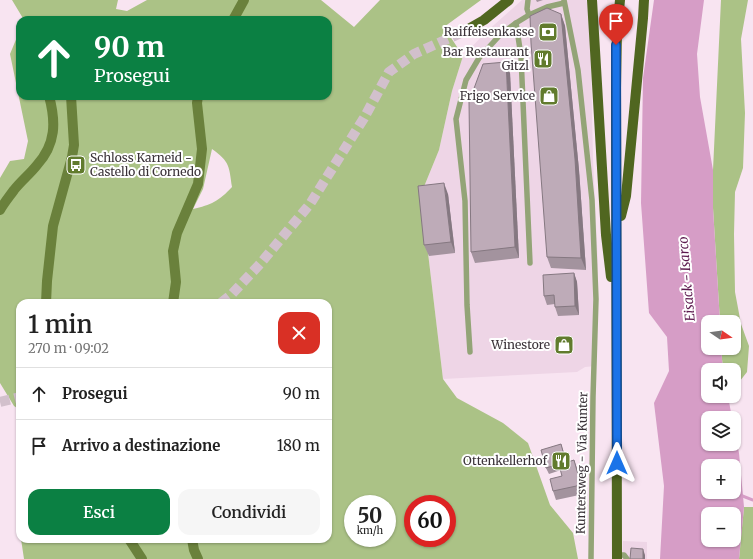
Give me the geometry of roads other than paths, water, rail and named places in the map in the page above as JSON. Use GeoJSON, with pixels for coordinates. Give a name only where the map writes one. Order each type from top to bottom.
{"type":"FeatureCollection","features":[{"type":"Feature","properties":{"kind":"main road"},"geometry":{"type":"LineString","coordinates":[[463,32],[484,20],[509,0]]}},
{"type":"Feature","properties":{"kind":"main road"},"geometry":{"type":"LineString","coordinates":[[592,0],[606,235],[617,325]]}},
{"type":"Feature","properties":{"kind":"main road"},"geometry":{"type":"LineString","coordinates":[[617,557],[616,88],[617,31],[620,0]]}},
{"type":"Feature","properties":{"kind":"main road"},"geometry":{"type":"LineString","coordinates":[[617,234],[626,196],[644,0]]}},
{"type":"Feature","properties":{"kind":"street"},"geometry":{"type":"LineString","coordinates":[[235,16],[244,0]]}},
{"type":"Feature","properties":{"kind":"street"},"geometry":{"type":"LineString","coordinates":[[0,210],[22,180],[37,166],[50,145],[54,119],[50,100]]}},
{"type":"Feature","properties":{"kind":"street"},"geometry":{"type":"LineString","coordinates":[[46,299],[53,226],[74,145],[71,100]]}},
{"type":"Feature","properties":{"kind":"street"},"geometry":{"type":"LineString","coordinates":[[174,299],[176,282],[173,251],[177,233],[198,184],[202,149],[198,100]]}},
{"type":"Feature","properties":{"kind":"street"},"geometry":{"type":"LineString","coordinates":[[132,543],[142,559]]}},
{"type":"Feature","properties":{"kind":"street"},"geometry":{"type":"LineString","coordinates":[[193,543],[198,559]]}},
{"type":"Feature","properties":{"kind":"lane"},"geometry":{"type":"LineString","coordinates":[[528,0],[527,9],[529,15]]}},
{"type":"Feature","properties":{"kind":"lane"},"geometry":{"type":"LineString","coordinates":[[470,352],[467,304],[465,201],[456,119],[466,80],[479,58],[494,40],[529,15],[547,7],[564,2]]}},
{"type":"Feature","properties":{"kind":"lane","name":"Kuntersweg - Via Kunter"},"geometry":{"type":"LineString","coordinates":[[564,2],[578,70],[592,200],[596,299],[592,559]]}},
{"type":"Feature","properties":{"kind":"lane"},"geometry":{"type":"LineString","coordinates":[[516,23],[521,56],[530,263]]}},
{"type":"Feature","properties":{"kind":"lane"},"geometry":{"type":"LineString","coordinates":[[617,557],[624,555],[627,559]]}},
{"type":"Feature","properties":{"kind":"water","name":"Eisack - Isarco"},"geometry":{"type":"Polygon","coordinates":[[[654,0],[704,0],[697,54],[700,97],[713,170],[713,208],[720,315],[701,315],[701,355],[722,355],[722,363],[701,363],[701,403],[729,403],[731,411],[701,411],[701,451],[739,451],[740,459],[701,459],[701,499],[741,499],[741,475],[744,507],[741,538],[741,507],[701,507],[701,547],[740,547],[739,559],[660,559],[664,486],[654,403],[669,371],[667,337],[649,313],[641,203],[643,78],[654,0]]]}},
{"type":"Feature","properties":{"kind":"waterway"},"geometry":{"type":"LineString","coordinates":[[741,495],[753,500]]}},
{"type":"Feature","properties":{"kind":"tunnel"},"geometry":{"type":"LineString","coordinates":[[226,299],[260,264],[310,204],[364,118],[389,72],[414,54],[463,32]]}},
{"type":"Feature","properties":{"kind":"tunnel"},"geometry":{"type":"LineString","coordinates":[[0,402],[16,398]]}},
{"type":"Feature","properties":{"kind":"place","name":"Raiffeisenkasse"},"geometry":{"type":"Point","coordinates":[548,32]}},
{"type":"Feature","properties":{"kind":"place","name":"Bar Restaurant Gitzl"},"geometry":{"type":"Point","coordinates":[543,59]}},
{"type":"Feature","properties":{"kind":"place","name":"Frigo Service"},"geometry":{"type":"Point","coordinates":[549,96]}},
{"type":"Feature","properties":{"kind":"place","name":"Schloss Karneid - Castello di Cornedo"},"geometry":{"type":"Point","coordinates":[76,165]}},
{"type":"Feature","properties":{"kind":"place","name":"Winestore"},"geometry":{"type":"Point","coordinates":[564,345]}},
{"type":"Feature","properties":{"kind":"place","name":"Ottenkellerhof"},"geometry":{"type":"Point","coordinates":[561,461]}}]}
